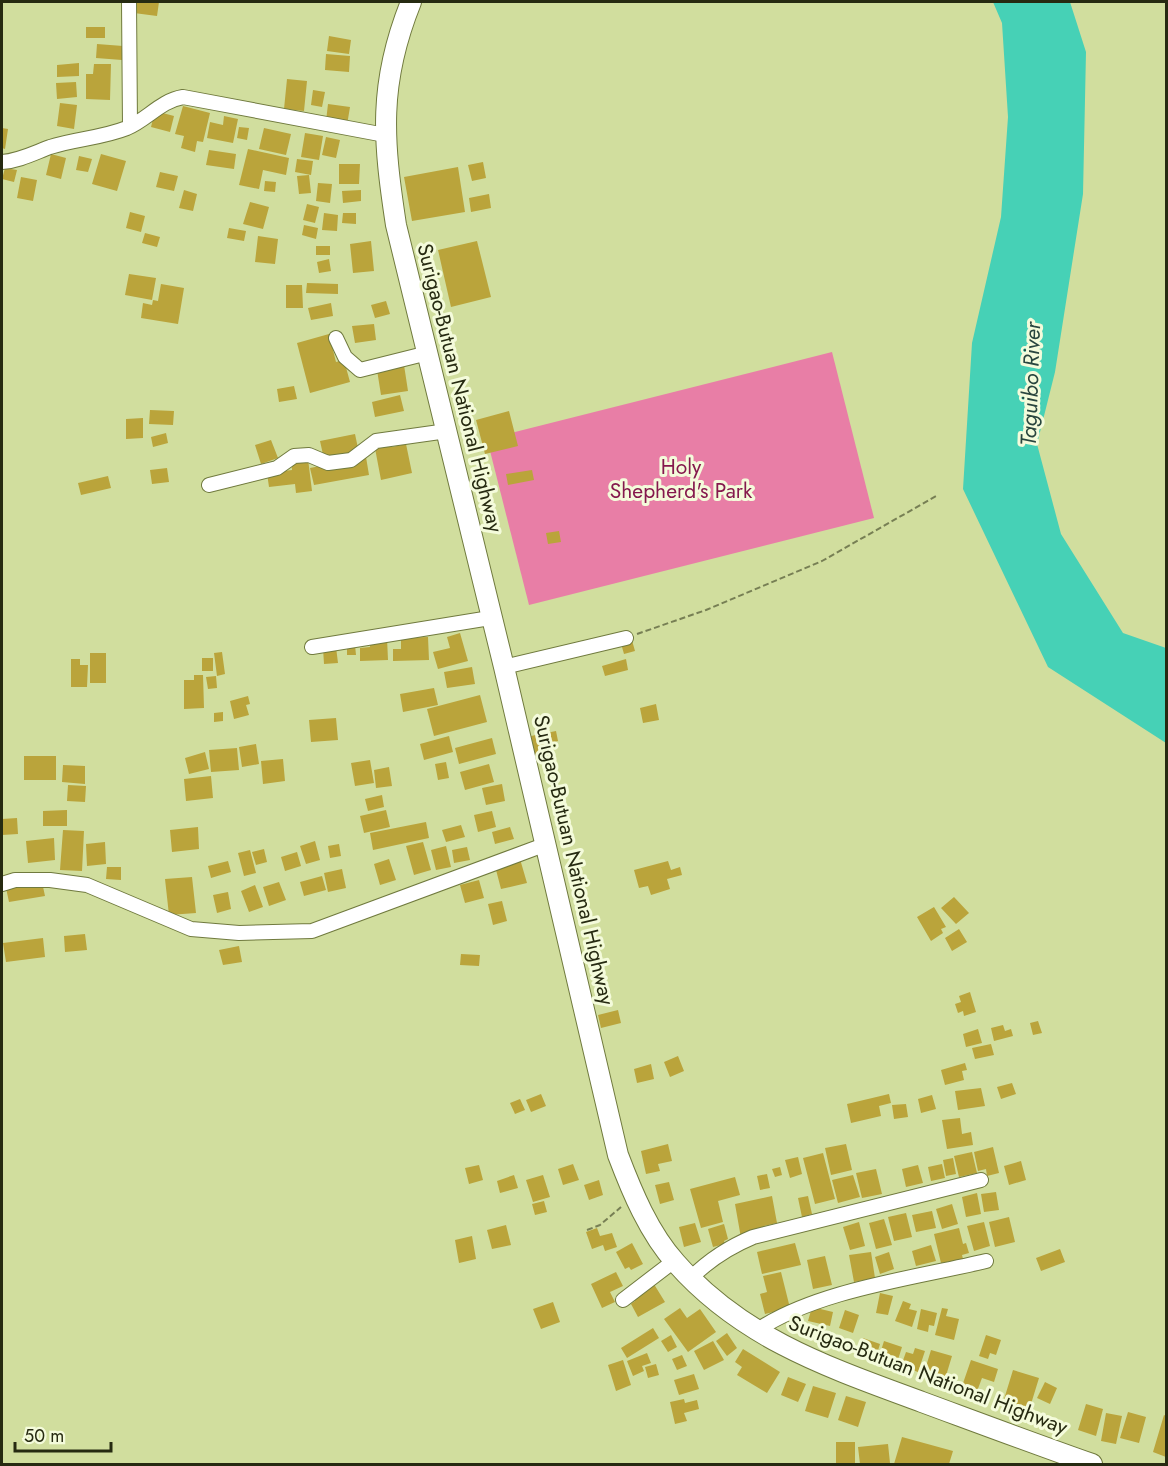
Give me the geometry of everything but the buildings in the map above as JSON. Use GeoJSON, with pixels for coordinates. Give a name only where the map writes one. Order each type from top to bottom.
{"type":"FeatureCollection","features":[{"type":"Feature","properties":{"kind":"highway","name":"Surigao-Butuan National Highway"},"geometry":{"type":"LineString","coordinates":[[411,2],[402,23],[388,85],[385,135],[396,225],[490,618],[504,667],[618,1155],[633,1194],[674,1262],[756,1331],[798,1354],[848,1375],[1092,1464]]}},
{"type":"Feature","properties":{"kind":"street"},"geometry":{"type":"LineString","coordinates":[[129,2],[130,126]]}},
{"type":"Feature","properties":{"kind":"street"},"geometry":{"type":"LineString","coordinates":[[2,162],[130,126],[170,100],[183,97],[385,135]]}},
{"type":"Feature","properties":{"kind":"street"},"geometry":{"type":"LineString","coordinates":[[336,338],[345,357],[360,370],[428,353]]}},
{"type":"Feature","properties":{"kind":"street"},"geometry":{"type":"LineString","coordinates":[[209,485],[277,468],[294,456],[309,455],[328,463],[340,462],[360,455],[376,441],[447,431]]}},
{"type":"Feature","properties":{"kind":"street"},"geometry":{"type":"LineString","coordinates":[[312,647],[490,618]]}},
{"type":"Feature","properties":{"kind":"street"},"geometry":{"type":"LineString","coordinates":[[504,667],[626,638]]}},
{"type":"Feature","properties":{"kind":"street"},"geometry":{"type":"LineString","coordinates":[[2,884],[15,880],[50,880],[87,885],[191,929],[239,933],[312,931],[544,845]]}},
{"type":"Feature","properties":{"kind":"street"},"geometry":{"type":"LineString","coordinates":[[691,1278],[716,1256],[753,1237],[981,1180]]}},
{"type":"Feature","properties":{"kind":"street"},"geometry":{"type":"LineString","coordinates":[[756,1331],[772,1320],[828,1298],[986,1261]]}},
{"type":"Feature","properties":{"kind":"street"},"geometry":{"type":"LineString","coordinates":[[623,1300],[674,1262]]}},
{"type":"Feature","properties":{"kind":"path"},"geometry":{"type":"LineString","coordinates":[[626,638],[706,610],[822,561],[938,495]]}},
{"type":"Feature","properties":{"kind":"path"},"geometry":{"type":"LineString","coordinates":[[587,1230],[610,1218],[633,1194]]}},
{"type":"Feature","properties":{"kind":"green space","name":"Holy Shepherd's Park"},"geometry":{"type":"Polygon","coordinates":[[[832,352],[874,518],[529,605],[487,439],[832,352]]]}},
{"type":"Feature","properties":{"kind":"water","name":"Taguibo River"},"geometry":{"type":"Polygon","coordinates":[[[993,2],[1070,2],[1086,52],[1083,194],[1055,372],[1037,444],[1061,534],[1123,633],[1166,648],[1166,743],[1048,667],[963,489],[972,343],[1001,217],[1008,117],[1002,23],[993,2]]]}}]}
